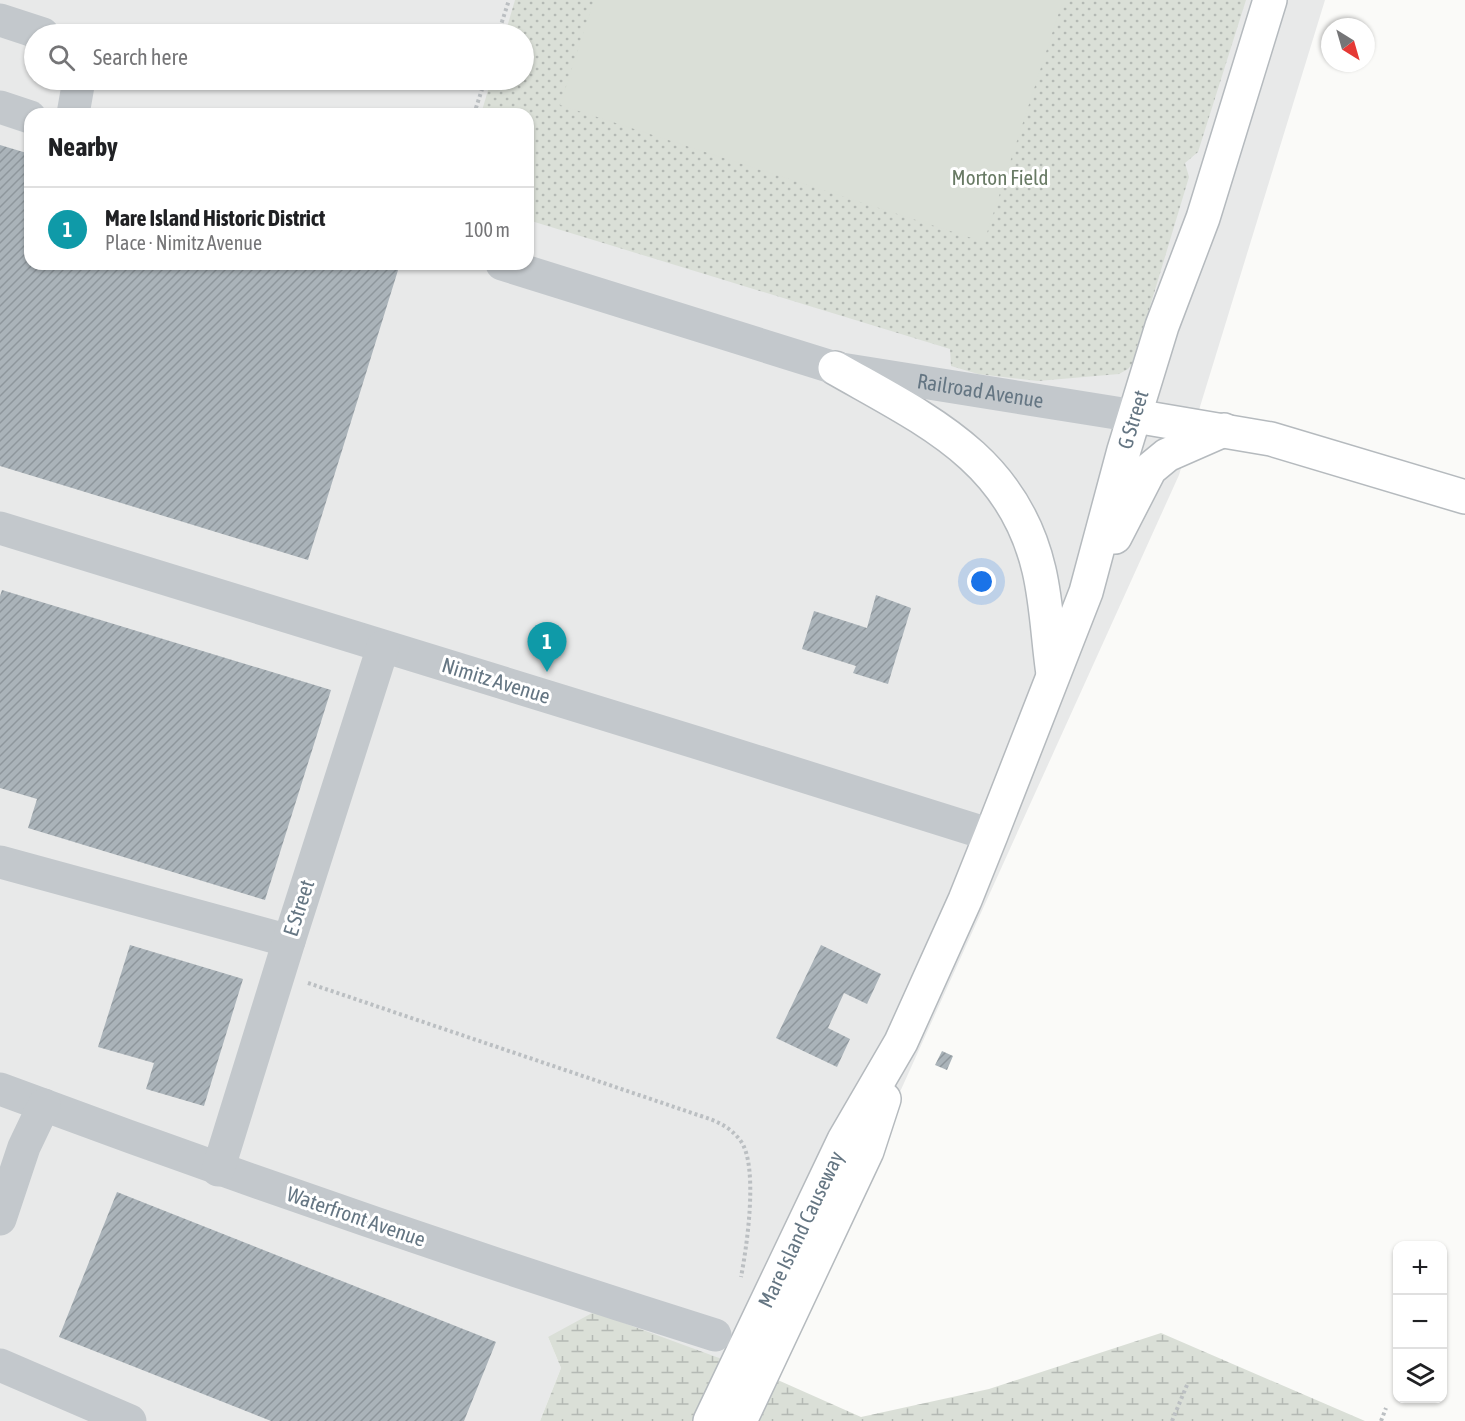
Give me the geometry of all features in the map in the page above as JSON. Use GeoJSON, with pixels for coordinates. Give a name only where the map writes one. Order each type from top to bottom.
{"type":"FeatureCollection","features":[{"type":"Feature","properties":{"kind":"main road","name":"G Street"},"geometry":{"type":"LineString","coordinates":[[991,835],[1086,592],[1124,450],[1162,326],[1203,218],[1270,0]]}},
{"type":"Feature","properties":{"kind":"main road"},"geometry":{"type":"LineString","coordinates":[[835,368],[942,431],[979,461],[999,484],[1017,510],[1039,570],[1054,676]]}},
{"type":"Feature","properties":{"kind":"main road","name":"Railroad Avenue"},"geometry":{"type":"LineString","coordinates":[[1135,416],[1271,439],[1465,497]]}},
{"type":"Feature","properties":{"kind":"main road"},"geometry":{"type":"LineString","coordinates":[[1086,592],[1150,469],[1167,455],[1224,430]]}},
{"type":"Feature","properties":{"kind":"main road","name":"Mare Island Causeway"},"geometry":{"type":"LineString","coordinates":[[740,1421],[855,1145],[965,900],[991,835]]}},
{"type":"Feature","properties":{"kind":"main road","name":"Mare Island Causeway"},"geometry":{"type":"LineString","coordinates":[[710,1421],[855,1145]]}},
{"type":"Feature","properties":{"kind":"street"},"geometry":{"type":"LineString","coordinates":[[0,20],[24,28]]}},
{"type":"Feature","properties":{"kind":"street"},"geometry":{"type":"LineString","coordinates":[[73,108],[77,90]]}},
{"type":"Feature","properties":{"kind":"street"},"geometry":{"type":"LineString","coordinates":[[0,107],[24,115]]}},
{"type":"Feature","properties":{"kind":"street","name":"Railroad Avenue"},"geometry":{"type":"LineString","coordinates":[[521,270],[835,368],[1135,416]]}},
{"type":"Feature","properties":{"kind":"street","name":"Nimitz Avenue"},"geometry":{"type":"LineString","coordinates":[[0,528],[698,742],[991,835]]}},
{"type":"Feature","properties":{"kind":"street","name":"E Street"},"geometry":{"type":"LineString","coordinates":[[218,1170],[288,941],[383,647]]}},
{"type":"Feature","properties":{"kind":"street"},"geometry":{"type":"LineString","coordinates":[[0,862],[288,941]]}},
{"type":"Feature","properties":{"kind":"street","name":"Waterfront Avenue"},"geometry":{"type":"LineString","coordinates":[[0,1089],[218,1170],[430,1243],[715,1335]]}},
{"type":"Feature","properties":{"kind":"street"},"geometry":{"type":"LineString","coordinates":[[0,1220],[24,1147],[44,1106]]}},
{"type":"Feature","properties":{"kind":"street"},"geometry":{"type":"LineString","coordinates":[[0,1365],[130,1421]]}},
{"type":"Feature","properties":{"kind":"path"},"geometry":{"type":"LineString","coordinates":[[501,24],[509,0]]}},
{"type":"Feature","properties":{"kind":"path"},"geometry":{"type":"LineString","coordinates":[[476,108],[482,90]]}},
{"type":"Feature","properties":{"kind":"path"},"geometry":{"type":"LineString","coordinates":[[279,973],[718,1122],[732,1130],[742,1142],[748,1155],[751,1186]]}},
{"type":"Feature","properties":{"kind":"path"},"geometry":{"type":"LineString","coordinates":[[1172,1421],[1187,1385]]}},
{"type":"Feature","properties":{"kind":"path"},"geometry":{"type":"LineString","coordinates":[[1381,1421],[1386,1408]]}},
{"type":"Feature","properties":{"kind":"shaded area"},"geometry":{"type":"Polygon","coordinates":[[[0,0],[1325,0],[1179,475],[771,1377],[548,1337],[561,1368],[540,1421],[0,1421],[0,0]]]}},
{"type":"Feature","properties":{"kind":"green space","name":"Morton Field"},"geometry":{"type":"Polygon","coordinates":[[[515,0],[1246,0],[1198,152],[1185,163],[1189,177],[1133,363],[1119,374],[1038,381],[978,374],[951,366],[950,349],[534,222],[534,108],[483,108],[488,90],[534,90],[534,24],[508,24],[515,0]]]}},
{"type":"Feature","properties":{"kind":"green space"},"geometry":{"type":"Polygon","coordinates":[[[594,0],[1063,0],[984,242],[560,105],[594,0]]]}},
{"type":"Feature","properties":{"kind":"green space"},"geometry":{"type":"Polygon","coordinates":[[[594,1312],[771,1377],[861,1417],[989,1389],[1161,1333],[1365,1421],[540,1421],[561,1368],[548,1337],[594,1312]]]}},
{"type":"Feature","properties":{"kind":"building"},"geometry":{"type":"Polygon","coordinates":[[[0,145],[24,152],[24,270],[398,270],[308,560],[0,466],[0,145]]]}},
{"type":"Feature","properties":{"kind":"building"},"geometry":{"type":"Polygon","coordinates":[[[2,590],[331,690],[265,900],[28,828],[37,799],[0,788],[0,596],[2,590]]]}},
{"type":"Feature","properties":{"kind":"building"},"geometry":{"type":"Polygon","coordinates":[[[876,595],[911,608],[888,684],[853,673],[856,666],[802,649],[814,611],[867,628],[876,595]]]}},
{"type":"Feature","properties":{"kind":"building"},"geometry":{"type":"Polygon","coordinates":[[[130,945],[243,979],[204,1106],[146,1089],[154,1063],[98,1047],[130,945]]]}},
{"type":"Feature","properties":{"kind":"building"},"geometry":{"type":"Polygon","coordinates":[[[821,945],[881,974],[867,1004],[844,993],[828,1028],[850,1039],[837,1067],[776,1038],[821,945]]]}},
{"type":"Feature","properties":{"kind":"building"},"geometry":{"type":"Polygon","coordinates":[[[942,1051],[953,1056],[947,1070],[935,1065],[942,1051]]]}},
{"type":"Feature","properties":{"kind":"building"},"geometry":{"type":"Polygon","coordinates":[[[117,1192],[496,1342],[464,1421],[271,1421],[59,1337],[117,1192]]]}},
{"type":"Feature","properties":{"kind":"place","name":"Mare Island Historic District"},"geometry":{"type":"Point","coordinates":[547,672]}}]}
